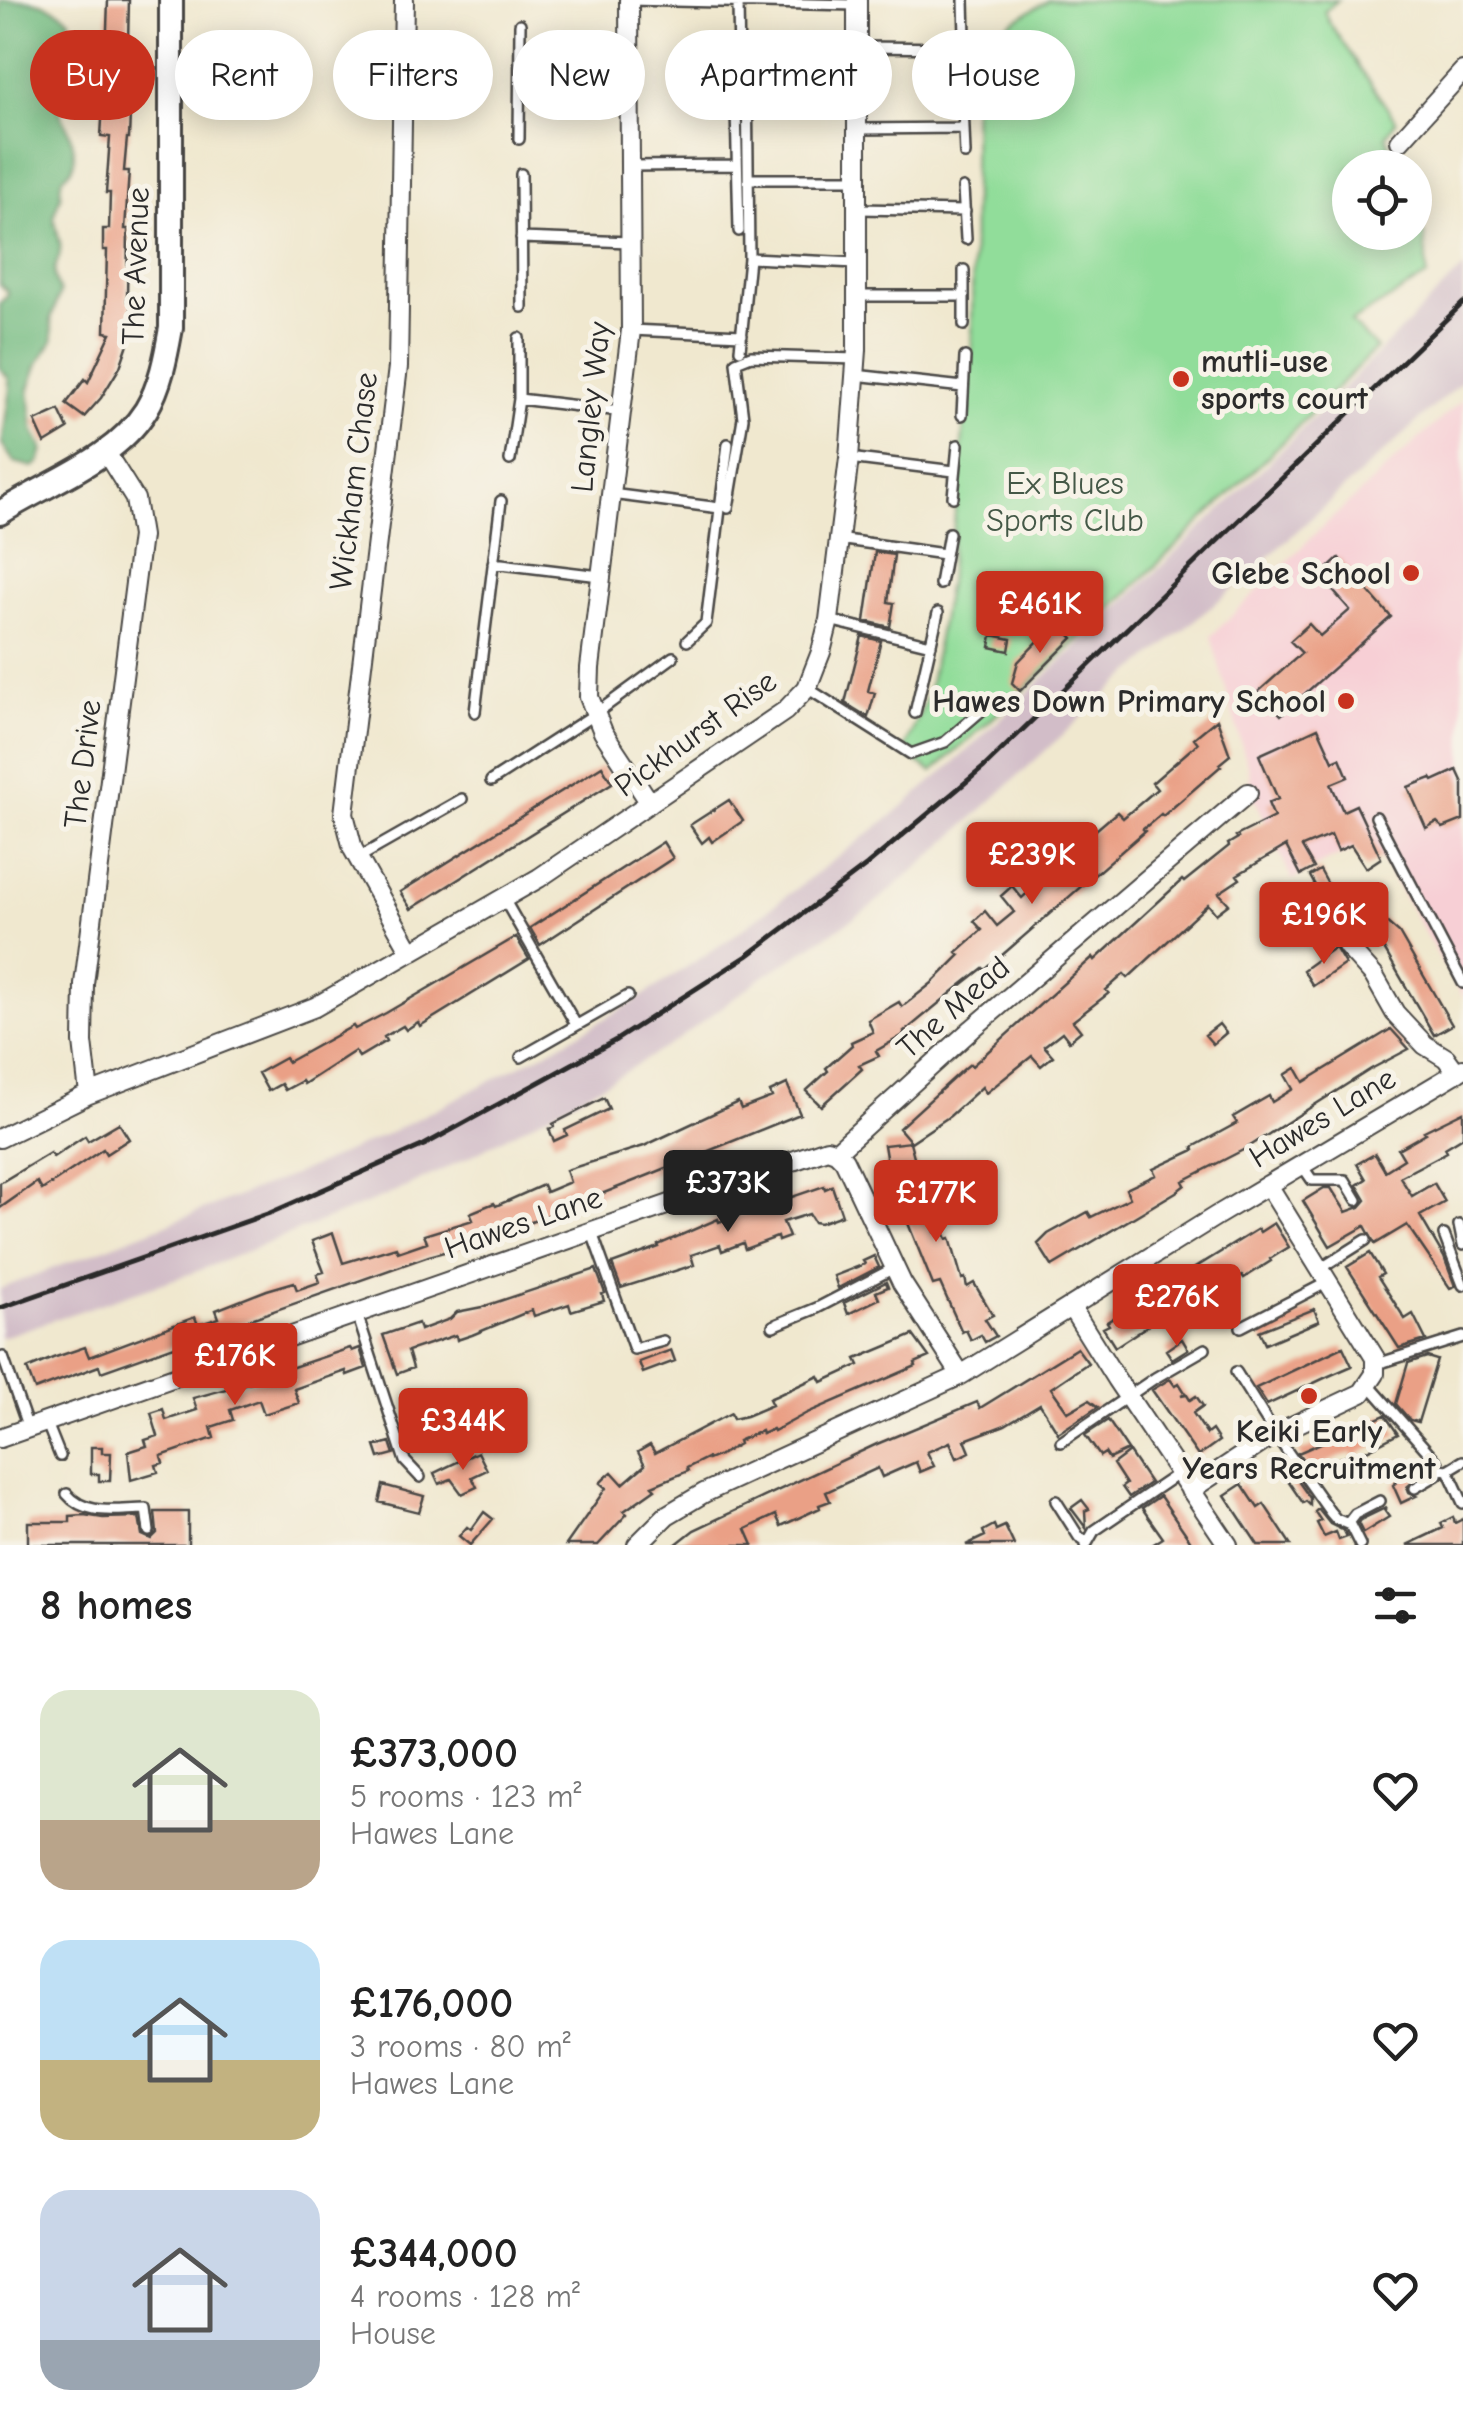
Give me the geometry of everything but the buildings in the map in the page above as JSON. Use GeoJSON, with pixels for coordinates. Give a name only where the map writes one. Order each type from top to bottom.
{"type":"FeatureCollection","features":[{"type":"Feature","properties":{"kind":"street","name":"The Avenue"},"geometry":{"type":"LineString","coordinates":[[0,513],[105,452],[127,433],[146,410],[164,365],[171,328],[171,0]]}},
{"type":"Feature","properties":{"kind":"street","name":"Wickham Chase"},"geometry":{"type":"LineString","coordinates":[[404,0],[404,186],[398,368],[344,796],[346,830],[358,858],[411,952]]}},
{"type":"Feature","properties":{"kind":"street","name":"Langley Way"},"geometry":{"type":"LineString","coordinates":[[629,0],[629,30]]}},
{"type":"Feature","properties":{"kind":"street","name":"Pickhurst Rise"},"geometry":{"type":"LineString","coordinates":[[856,2],[857,30]]}},
{"type":"Feature","properties":{"kind":"street"},"geometry":{"type":"LineString","coordinates":[[1400,140],[1463,71]]}},
{"type":"Feature","properties":{"kind":"street","name":"Langley Way"},"geometry":{"type":"LineString","coordinates":[[630,120],[631,330],[589,698],[603,732],[650,803]]}},
{"type":"Feature","properties":{"kind":"street","name":"Pickhurst Rise"},"geometry":{"type":"LineString","coordinates":[[0,1138],[89,1094],[316,1006],[504,898],[785,711],[807,688],[829,620],[849,458],[858,296],[858,120]]}},
{"type":"Feature","properties":{"kind":"street","name":"The Drive"},"geometry":{"type":"LineString","coordinates":[[89,1094],[83,1042],[84,984],[141,536],[134,499],[105,452]]}},
{"type":"Feature","properties":{"kind":"street","name":"The Mead"},"geometry":{"type":"LineString","coordinates":[[836,1152],[972,1029],[1248,793]]}},
{"type":"Feature","properties":{"kind":"street"},"geometry":{"type":"LineString","coordinates":[[1347,946],[1425,1045],[1460,1071]]}},
{"type":"Feature","properties":{"kind":"street","name":"Hawes Lane"},"geometry":{"type":"LineString","coordinates":[[637,1545],[668,1515],[704,1492],[961,1375],[1301,1164],[1460,1071]]}},
{"type":"Feature","properties":{"kind":"street","name":"Hawes Lane"},"geometry":{"type":"LineString","coordinates":[[0,1438],[822,1150],[836,1152]]}},
{"type":"Feature","properties":{"kind":"street"},"geometry":{"type":"LineString","coordinates":[[836,1152],[844,1160],[912,1302],[961,1375]]}},
{"type":"Feature","properties":{"kind":"street"},"geometry":{"type":"LineString","coordinates":[[1190,1490],[1275,1434],[1362,1393],[1370,1386],[1376,1364],[1268,1185]]}},
{"type":"Feature","properties":{"kind":"street"},"geometry":{"type":"LineString","coordinates":[[1071,1307],[1228,1545]]}},
{"type":"Feature","properties":{"kind":"lane"},"geometry":{"type":"LineString","coordinates":[[629,0],[856,2]]}},
{"type":"Feature","properties":{"kind":"lane"},"geometry":{"type":"LineString","coordinates":[[964,0],[965,30]]}},
{"type":"Feature","properties":{"kind":"lane"},"geometry":{"type":"LineString","coordinates":[[738,2],[740,30]]}},
{"type":"Feature","properties":{"kind":"lane"},"geometry":{"type":"LineString","coordinates":[[520,24],[520,30]]}},
{"type":"Feature","properties":{"kind":"lane"},"geometry":{"type":"LineString","coordinates":[[519,120],[519,139]]}},
{"type":"Feature","properties":{"kind":"lane"},"geometry":{"type":"LineString","coordinates":[[736,120],[739,231]]}},
{"type":"Feature","properties":{"kind":"lane"},"geometry":{"type":"LineString","coordinates":[[740,350],[749,258],[747,120]]}},
{"type":"Feature","properties":{"kind":"lane"},"geometry":{"type":"LineString","coordinates":[[964,120],[965,154]]}},
{"type":"Feature","properties":{"kind":"lane"},"geometry":{"type":"LineString","coordinates":[[858,129],[964,128]]}},
{"type":"Feature","properties":{"kind":"lane"},"geometry":{"type":"LineString","coordinates":[[630,166],[738,166]]}},
{"type":"Feature","properties":{"kind":"lane"},"geometry":{"type":"LineString","coordinates":[[520,174],[522,307]]}},
{"type":"Feature","properties":{"kind":"lane"},"geometry":{"type":"LineString","coordinates":[[748,179],[859,179]]}},
{"type":"Feature","properties":{"kind":"lane"},"geometry":{"type":"LineString","coordinates":[[963,188],[966,239]]}},
{"type":"Feature","properties":{"kind":"lane"},"geometry":{"type":"LineString","coordinates":[[858,209],[964,211]]}},
{"type":"Feature","properties":{"kind":"lane"},"geometry":{"type":"LineString","coordinates":[[521,238],[630,242]]}},
{"type":"Feature","properties":{"kind":"lane"},"geometry":{"type":"LineString","coordinates":[[749,258],[858,263]]}},
{"type":"Feature","properties":{"kind":"lane"},"geometry":{"type":"LineString","coordinates":[[964,270],[964,325]]}},
{"type":"Feature","properties":{"kind":"lane"},"geometry":{"type":"LineString","coordinates":[[858,296],[964,296]]}},
{"type":"Feature","properties":{"kind":"lane"},"geometry":{"type":"LineString","coordinates":[[631,330],[742,335]]}},
{"type":"Feature","properties":{"kind":"lane"},"geometry":{"type":"LineString","coordinates":[[510,460],[520,338]]}},
{"type":"Feature","properties":{"kind":"lane"},"geometry":{"type":"LineString","coordinates":[[687,641],[706,623],[743,418],[736,362],[751,356],[856,367],[963,387]]}},
{"type":"Feature","properties":{"kind":"lane"},"geometry":{"type":"LineString","coordinates":[[962,415],[965,357]]}},
{"type":"Feature","properties":{"kind":"lane"},"geometry":{"type":"LineString","coordinates":[[518,399],[621,411]]}},
{"type":"Feature","properties":{"kind":"lane"},"geometry":{"type":"LineString","coordinates":[[724,508],[728,444]]}},
{"type":"Feature","properties":{"kind":"lane"},"geometry":{"type":"LineString","coordinates":[[953,497],[958,446]]}},
{"type":"Feature","properties":{"kind":"lane"},"geometry":{"type":"LineString","coordinates":[[849,458],[954,470]]}},
{"type":"Feature","properties":{"kind":"lane"},"geometry":{"type":"LineString","coordinates":[[611,494],[724,508]]}},
{"type":"Feature","properties":{"kind":"lane"},"geometry":{"type":"LineString","coordinates":[[475,712],[501,501]]}},
{"type":"Feature","properties":{"kind":"lane"},"geometry":{"type":"LineString","coordinates":[[940,584],[948,533]]}},
{"type":"Feature","properties":{"kind":"lane"},"geometry":{"type":"LineString","coordinates":[[838,538],[944,554]]}},
{"type":"Feature","properties":{"kind":"lane"},"geometry":{"type":"LineString","coordinates":[[494,563],[601,576]]}},
{"type":"Feature","properties":{"kind":"lane"},"geometry":{"type":"LineString","coordinates":[[915,713],[938,613]]}},
{"type":"Feature","properties":{"kind":"lane"},"geometry":{"type":"LineString","coordinates":[[829,620],[931,645]]}},
{"type":"Feature","properties":{"kind":"lane"},"geometry":{"type":"LineString","coordinates":[[491,781],[595,714],[672,657]]}},
{"type":"Feature","properties":{"kind":"lane"},"geometry":{"type":"LineString","coordinates":[[807,688],[911,754],[945,742],[981,711]]}},
{"type":"Feature","properties":{"kind":"lane"},"geometry":{"type":"LineString","coordinates":[[358,858],[462,799]]}},
{"type":"Feature","properties":{"kind":"lane"},"geometry":{"type":"LineString","coordinates":[[1376,818],[1463,983]]}},
{"type":"Feature","properties":{"kind":"lane"},"geometry":{"type":"LineString","coordinates":[[504,898],[576,1024]]}},
{"type":"Feature","properties":{"kind":"lane"},"geometry":{"type":"LineString","coordinates":[[521,1057],[628,996]]}},
{"type":"Feature","properties":{"kind":"lane"},"geometry":{"type":"LineString","coordinates":[[1301,1164],[1312,1180],[1345,1180],[1357,1200]]}},
{"type":"Feature","properties":{"kind":"lane"},"geometry":{"type":"LineString","coordinates":[[1460,1225],[1463,1245]]}},
{"type":"Feature","properties":{"kind":"lane"},"geometry":{"type":"LineString","coordinates":[[591,1230],[634,1349],[663,1341]]}},
{"type":"Feature","properties":{"kind":"lane"},"geometry":{"type":"LineString","coordinates":[[1444,1235],[1463,1285]]}},
{"type":"Feature","properties":{"kind":"lane"},"geometry":{"type":"LineString","coordinates":[[1242,1327],[1324,1275],[1366,1240]]}},
{"type":"Feature","properties":{"kind":"lane"},"geometry":{"type":"LineString","coordinates":[[774,1326],[894,1268]]}},
{"type":"Feature","properties":{"kind":"lane"},"geometry":{"type":"LineString","coordinates":[[357,1312],[405,1461],[420,1477]]}},
{"type":"Feature","properties":{"kind":"lane"},"geometry":{"type":"LineString","coordinates":[[1376,1364],[1463,1337]]}},
{"type":"Feature","properties":{"kind":"lane"},"geometry":{"type":"LineString","coordinates":[[1061,1442],[1205,1349]]}},
{"type":"Feature","properties":{"kind":"lane"},"geometry":{"type":"LineString","coordinates":[[3,1357],[37,1424],[60,1456]]}},
{"type":"Feature","properties":{"kind":"lane"},"geometry":{"type":"LineString","coordinates":[[1236,1372],[1330,1512],[1348,1522],[1360,1545]]}},
{"type":"Feature","properties":{"kind":"lane"},"geometry":{"type":"LineString","coordinates":[[1370,1386],[1444,1470],[1463,1503]]}},
{"type":"Feature","properties":{"kind":"lane"},"geometry":{"type":"LineString","coordinates":[[1414,1488],[1463,1460]]}},
{"type":"Feature","properties":{"kind":"lane"},"geometry":{"type":"LineString","coordinates":[[1056,1502],[1078,1538],[1086,1544],[1094,1531],[1179,1473]]}},
{"type":"Feature","properties":{"kind":"lane"},"geometry":{"type":"LineString","coordinates":[[67,1494],[76,1505],[87,1509],[146,1510],[149,1531]]}},
{"type":"Feature","properties":{"kind":"lane"},"geometry":{"type":"LineString","coordinates":[[1348,1522],[1354,1514],[1380,1501]]}},
{"type":"Feature","properties":{"kind":"shaded area"},"geometry":{"type":"Polygon","coordinates":[[[1463,268],[1463,380],[1242,581],[1110,691],[937,851],[868,909],[757,981],[676,1041],[467,1158],[398,1191],[195,1272],[0,1338],[0,1289],[303,1171],[389,1133],[556,1047],[728,940],[889,818],[955,762],[1228,503],[1463,268]]]}},
{"type":"Feature","properties":{"kind":"shaded area","name":"Hawes Down Primary School"},"geometry":{"type":"Polygon","coordinates":[[[1463,399],[1463,998],[1372,843],[1292,880],[1256,801],[1248,793],[1250,775],[1211,636],[1319,530],[1463,399]]]}},
{"type":"Feature","properties":{"kind":"green space"},"geometry":{"type":"Polygon","coordinates":[[[0,0],[21,0],[38,2],[70,19],[68,30],[30,30],[30,120],[64,120],[74,161],[61,182],[54,217],[60,244],[55,275],[60,292],[51,319],[53,341],[38,363],[29,389],[33,429],[43,450],[39,463],[33,467],[14,462],[2,444],[10,388],[0,368],[0,303],[8,295],[0,285],[0,0]]]}},
{"type":"Feature","properties":{"kind":"green space","name":"Ex Blues Sports Club"},"geometry":{"type":"Polygon","coordinates":[[[1049,0],[1338,0],[1325,11],[1330,24],[1396,121],[1386,136],[1391,150],[1332,150],[1332,250],[1425,250],[1427,276],[1351,322],[1376,348],[1158,564],[932,772],[903,753],[928,695],[948,582],[972,347],[973,120],[1075,120],[1075,30],[998,30],[1049,0]]]}},
{"type":"Feature","properties":{"kind":"railway"},"geometry":{"type":"LineString","coordinates":[[0,1308],[270,1213],[424,1145],[616,1040],[747,956],[867,865],[984,767],[1463,303]]}},
{"type":"Feature","properties":{"kind":"place","name":"mutli-use sports court"},"geometry":{"type":"Point","coordinates":[1181,379]}},
{"type":"Feature","properties":{"kind":"place","name":"Glebe School"},"geometry":{"type":"Point","coordinates":[1411,573]}},
{"type":"Feature","properties":{"kind":"place","name":"Hawes Down Primary School"},"geometry":{"type":"Point","coordinates":[1346,701]}},
{"type":"Feature","properties":{"kind":"place","name":"Keiki Early Years Recruitment"},"geometry":{"type":"Point","coordinates":[1309,1396]}}]}
